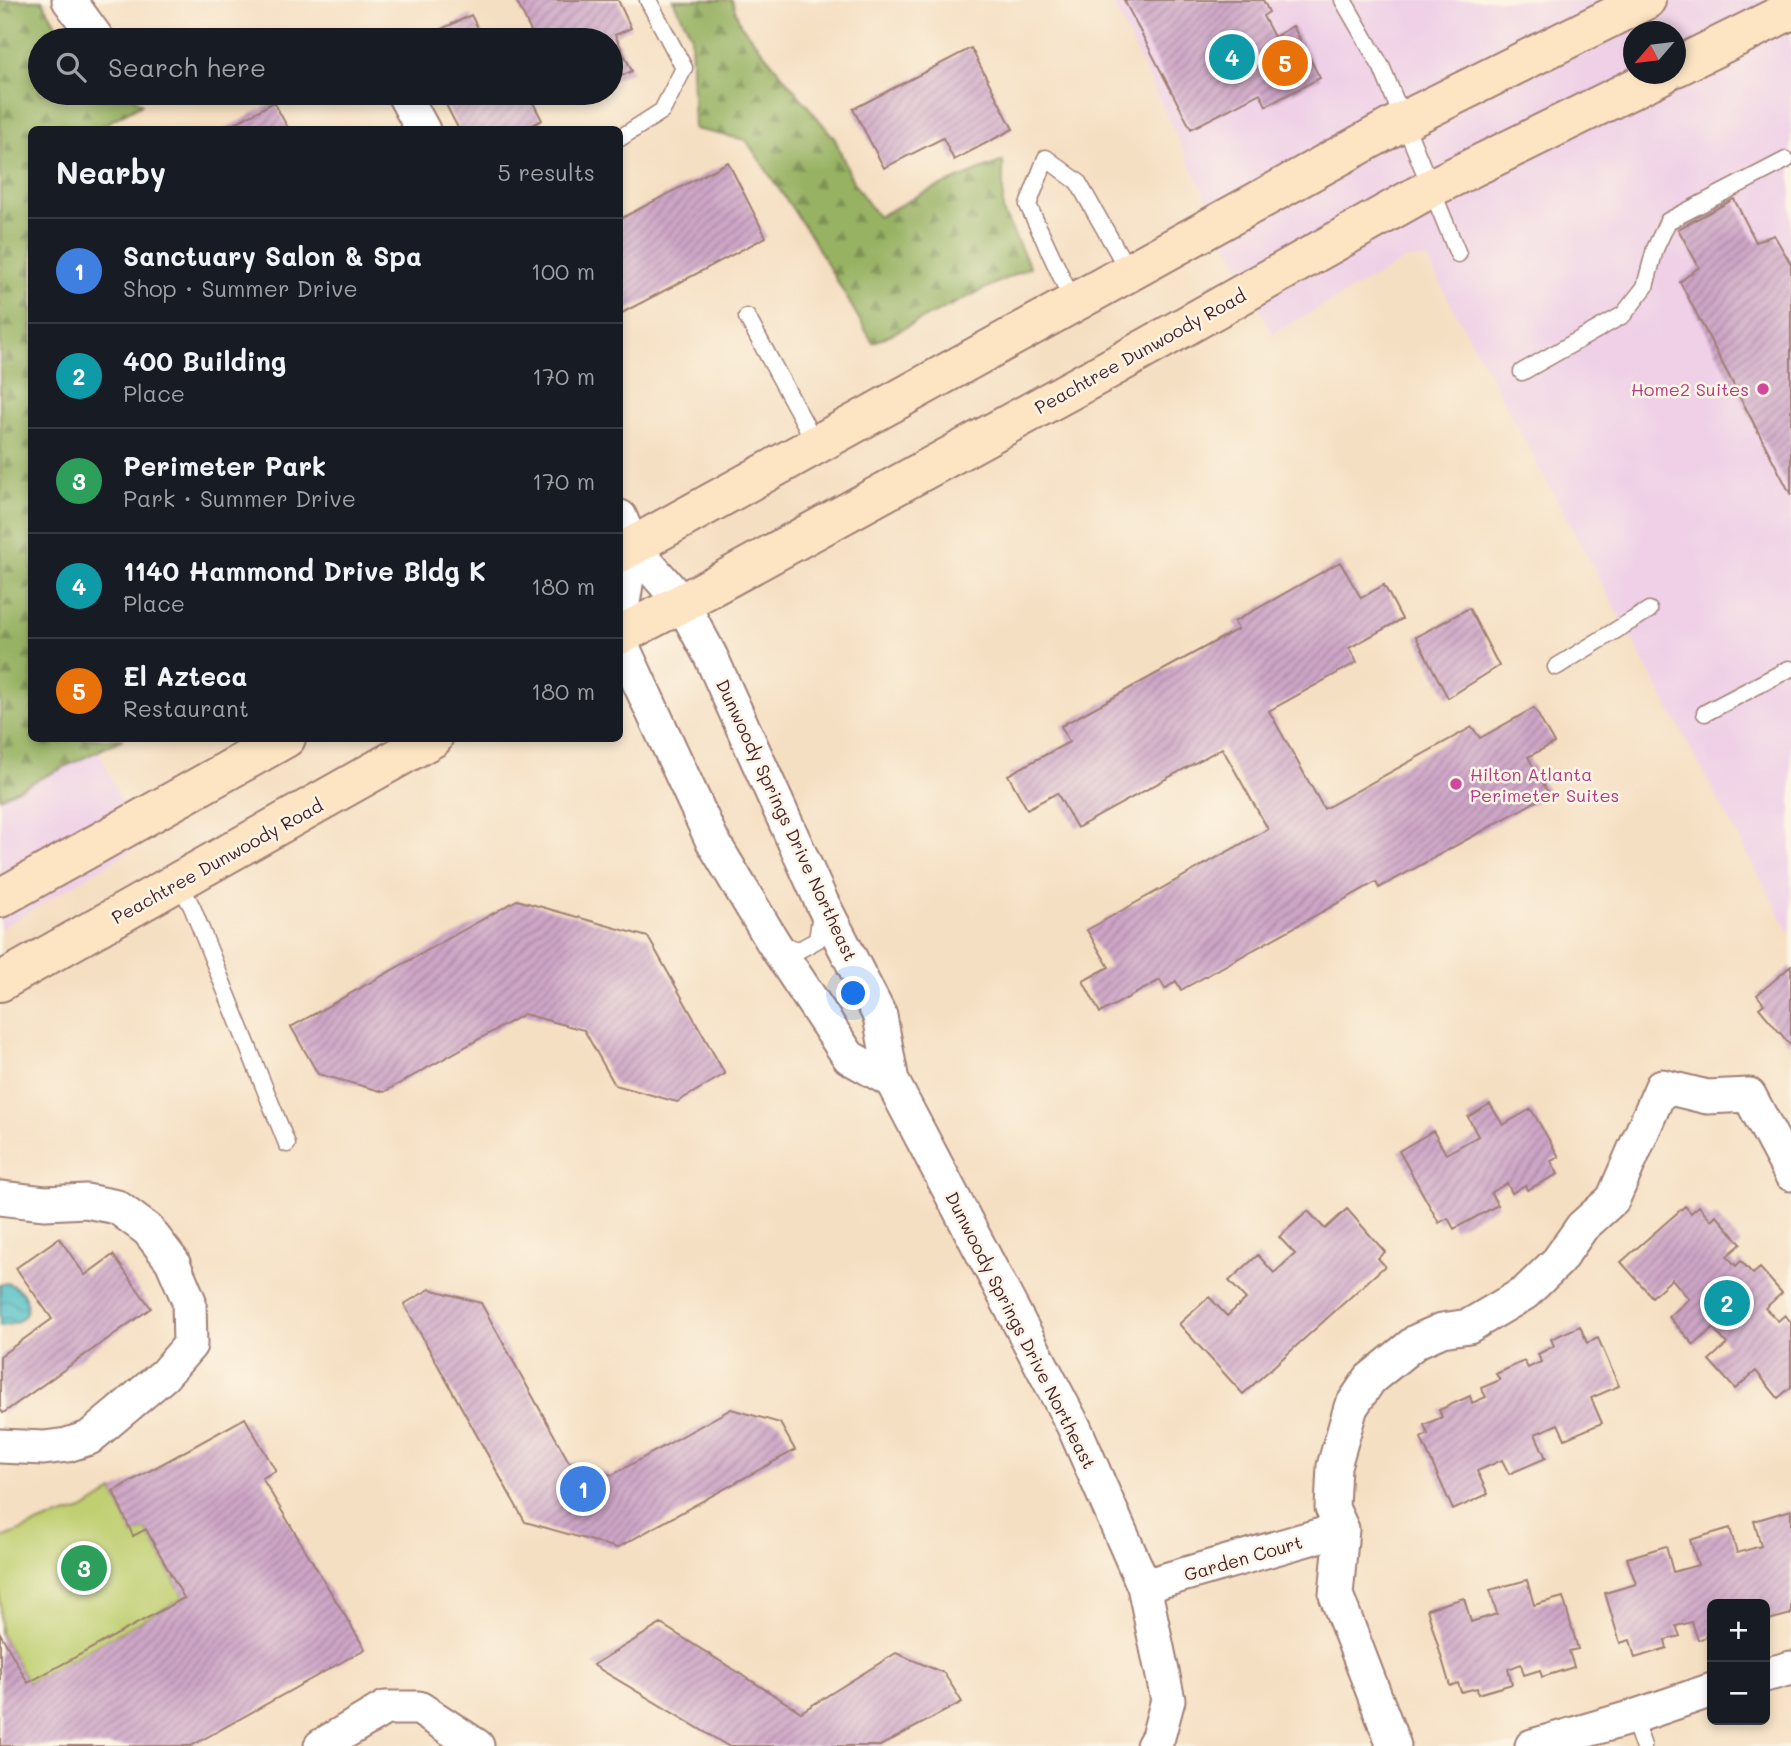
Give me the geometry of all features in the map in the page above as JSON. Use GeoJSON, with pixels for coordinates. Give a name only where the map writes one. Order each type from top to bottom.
{"type":"FeatureCollection","features":[{"type":"Feature","properties":{"kind":"main road"},"geometry":{"type":"LineString","coordinates":[[624,539],[816,444],[1403,121],[1646,0]]}},
{"type":"Feature","properties":{"kind":"main road"},"geometry":{"type":"LineString","coordinates":[[1686,62],[1791,10]]}},
{"type":"Feature","properties":{"kind":"main road","name":"Peachtree Dunwoody Road"},"geometry":{"type":"LineString","coordinates":[[623,633],[1109,369],[1431,188],[1643,84]]}},
{"type":"Feature","properties":{"kind":"main road"},"geometry":{"type":"LineString","coordinates":[[0,898],[279,742]]}},
{"type":"Feature","properties":{"kind":"main road","name":"Peachtree Dunwoody Road"},"geometry":{"type":"LineString","coordinates":[[0,982],[426,742]]}},
{"type":"Feature","properties":{"kind":"main road"},"geometry":{"type":"LineString","coordinates":[[0,884],[45,873]]}},
{"type":"Feature","properties":{"kind":"street"},"geometry":{"type":"LineString","coordinates":[[69,0],[89,28]]}},
{"type":"Feature","properties":{"kind":"street"},"geometry":{"type":"LineString","coordinates":[[409,105],[421,126]]}},
{"type":"Feature","properties":{"kind":"street"},"geometry":{"type":"LineString","coordinates":[[623,560],[624,539]]}},
{"type":"Feature","properties":{"kind":"street","name":"Dunwoody Springs Drive Northeast"},"geometry":{"type":"LineString","coordinates":[[624,539],[682,603],[710,657],[822,903],[880,1016],[892,1081],[1074,1427],[1144,1586],[1168,1700],[1153,1746]]}},
{"type":"Feature","properties":{"kind":"street"},"geometry":{"type":"LineString","coordinates":[[623,648],[712,841],[773,942],[849,1057],[892,1081]]}},
{"type":"Feature","properties":{"kind":"street"},"geometry":{"type":"LineString","coordinates":[[1394,1746],[1336,1595],[1342,1529],[1332,1508],[1334,1466],[1352,1407],[1370,1379],[1417,1340],[1442,1330],[1469,1326],[1525,1293],[1558,1261],[1582,1227],[1613,1199],[1662,1086],[1707,1097],[1749,1095],[1791,1174]]}},
{"type":"Feature","properties":{"kind":"street"},"geometry":{"type":"LineString","coordinates":[[0,1198],[45,1203],[86,1201],[117,1207],[148,1230],[172,1261],[189,1301],[190,1345],[164,1375],[89,1438],[67,1446],[0,1446]]}},
{"type":"Feature","properties":{"kind":"street"},"geometry":{"type":"LineString","coordinates":[[0,1421],[44,1448]]}},
{"type":"Feature","properties":{"kind":"street","name":"Garden Court"},"geometry":{"type":"LineString","coordinates":[[1144,1586],[1342,1529]]}},
{"type":"Feature","properties":{"kind":"street"},"geometry":{"type":"LineString","coordinates":[[1770,1674],[1791,1668]]}},
{"type":"Feature","properties":{"kind":"street"},"geometry":{"type":"LineString","coordinates":[[1532,1746],[1638,1731],[1707,1693]]}},
{"type":"Feature","properties":{"kind":"street"},"geometry":{"type":"LineString","coordinates":[[321,1746],[385,1708],[419,1708],[477,1746]]}},
{"type":"Feature","properties":{"kind":"lane"},"geometry":{"type":"LineString","coordinates":[[623,136],[662,111],[684,68],[648,0]]}},
{"type":"Feature","properties":{"kind":"lane"},"geometry":{"type":"LineString","coordinates":[[1343,0],[1382,68],[1458,254]]}},
{"type":"Feature","properties":{"kind":"lane"},"geometry":{"type":"LineString","coordinates":[[1073,302],[1028,205],[1046,158],[1079,182],[1129,272]]}},
{"type":"Feature","properties":{"kind":"lane"},"geometry":{"type":"LineString","coordinates":[[1522,372],[1623,315],[1645,286],[1655,249],[1668,221],[1786,160]]}},
{"type":"Feature","properties":{"kind":"lane"},"geometry":{"type":"LineString","coordinates":[[747,317],[816,444]]}},
{"type":"Feature","properties":{"kind":"lane"},"geometry":{"type":"LineString","coordinates":[[1556,667],[1649,610]]}},
{"type":"Feature","properties":{"kind":"lane"},"geometry":{"type":"LineString","coordinates":[[1705,713],[1789,669]]}},
{"type":"Feature","properties":{"kind":"lane"},"geometry":{"type":"LineString","coordinates":[[179,883],[192,907],[287,1144]]}},
{"type":"Feature","properties":{"kind":"lane"},"geometry":{"type":"LineString","coordinates":[[773,942],[799,950],[817,940],[822,903]]}},
{"type":"Feature","properties":{"kind":"shaded area"},"geometry":{"type":"Polygon","coordinates":[[[1111,0],[1791,0],[1791,935],[1427,259],[1407,259],[1272,334],[1111,0]]]}},
{"type":"Feature","properties":{"kind":"shaded area"},"geometry":{"type":"Polygon","coordinates":[[[0,520],[28,711],[28,742],[95,742],[140,845],[0,929],[0,520]]]}},
{"type":"Feature","properties":{"kind":"green space"},"geometry":{"type":"Polygon","coordinates":[[[0,0],[42,0],[58,28],[28,28],[28,105],[140,105],[102,126],[28,126],[28,742],[117,742],[0,798],[0,0]]]}},
{"type":"Feature","properties":{"kind":"green space"},"geometry":{"type":"Polygon","coordinates":[[[673,0],[732,0],[740,24],[835,139],[853,182],[878,217],[923,193],[1003,161],[1003,212],[1030,267],[873,343],[812,238],[746,140],[694,129],[691,34],[673,0]]]}},
{"type":"Feature","properties":{"kind":"green space"},"geometry":{"type":"Polygon","coordinates":[[[113,1491],[133,1535],[146,1529],[184,1598],[28,1683],[0,1633],[0,1539],[47,1520],[83,1510],[113,1491]]]}},
{"type":"Feature","properties":{"kind":"water"},"geometry":{"type":"Polygon","coordinates":[[[7,1283],[19,1290],[27,1306],[23,1317],[17,1322],[0,1326],[0,1285],[7,1283]]]}},
{"type":"Feature","properties":{"kind":"building"},"geometry":{"type":"Polygon","coordinates":[[[516,0],[618,0],[631,28],[623,32],[623,28],[529,28],[516,0]]]}},
{"type":"Feature","properties":{"kind":"building"},"geometry":{"type":"Polygon","coordinates":[[[1124,0],[1263,0],[1269,12],[1263,16],[1274,37],[1293,26],[1320,78],[1266,106],[1260,93],[1191,129],[1124,0]]]}},
{"type":"Feature","properties":{"kind":"building"},"geometry":{"type":"Polygon","coordinates":[[[471,15],[478,28],[444,28],[471,15]]]}},
{"type":"Feature","properties":{"kind":"building"},"geometry":{"type":"Polygon","coordinates":[[[971,48],[1013,129],[954,160],[943,138],[884,168],[853,109],[971,48]]]}},
{"type":"Feature","properties":{"kind":"building"},"geometry":{"type":"Polygon","coordinates":[[[623,52],[632,71],[623,75],[623,52]]]}},
{"type":"Feature","properties":{"kind":"building"},"geometry":{"type":"Polygon","coordinates":[[[269,105],[276,105],[287,126],[230,126],[269,105]]]}},
{"type":"Feature","properties":{"kind":"building"},"geometry":{"type":"Polygon","coordinates":[[[446,105],[534,105],[542,120],[531,126],[457,126],[446,105]]]}},
{"type":"Feature","properties":{"kind":"building"},"geometry":{"type":"Polygon","coordinates":[[[728,162],[766,237],[623,312],[623,217],[728,162]]]}},
{"type":"Feature","properties":{"kind":"building","name":"Home2 Suites"},"geometry":{"type":"Polygon","coordinates":[[[1734,199],[1756,242],[1774,235],[1791,264],[1791,495],[1680,282],[1699,267],[1678,229],[1734,199]]]}},
{"type":"Feature","properties":{"kind":"building","name":"Hilton Atlanta Perimeter Suites"},"geometry":{"type":"Polygon","coordinates":[[[1340,562],[1361,598],[1384,585],[1402,619],[1349,648],[1357,662],[1269,711],[1324,809],[1472,727],[1480,738],[1534,708],[1554,743],[1528,757],[1549,794],[1379,888],[1376,882],[1181,990],[1176,981],[1165,989],[1160,980],[1100,1013],[1083,981],[1109,967],[1087,930],[1268,829],[1222,748],[1077,828],[1057,793],[1027,809],[1008,775],[1069,742],[1061,726],[1238,629],[1234,622],[1340,562]]]}},
{"type":"Feature","properties":{"kind":"building"},"geometry":{"type":"Polygon","coordinates":[[[1469,608],[1499,666],[1448,698],[1416,637],[1469,608]]]}},
{"type":"Feature","properties":{"kind":"building"},"geometry":{"type":"Polygon","coordinates":[[[517,900],[648,937],[725,1074],[677,1102],[615,1085],[584,1030],[524,1014],[384,1092],[318,1074],[291,1027],[517,900]]]}},
{"type":"Feature","properties":{"kind":"building"},"geometry":{"type":"Polygon","coordinates":[[[1791,966],[1791,1046],[1759,1008],[1764,1004],[1757,995],[1791,966]]]}},
{"type":"Feature","properties":{"kind":"building"},"geometry":{"type":"Polygon","coordinates":[[[1490,1104],[1503,1125],[1531,1109],[1559,1157],[1551,1161],[1558,1174],[1527,1190],[1525,1185],[1512,1193],[1507,1183],[1491,1193],[1498,1205],[1454,1229],[1448,1218],[1439,1223],[1399,1151],[1433,1131],[1446,1154],[1478,1136],[1468,1117],[1490,1104]]]}},
{"type":"Feature","properties":{"kind":"building"},"geometry":{"type":"Polygon","coordinates":[[[1685,1206],[1691,1213],[1699,1206],[1711,1220],[1716,1215],[1741,1244],[1727,1256],[1736,1266],[1741,1261],[1753,1274],[1760,1268],[1782,1293],[1765,1308],[1778,1321],[1785,1315],[1791,1322],[1791,1387],[1778,1398],[1756,1371],[1735,1389],[1709,1360],[1727,1344],[1713,1328],[1694,1345],[1669,1317],[1689,1299],[1672,1279],[1652,1297],[1621,1262],[1685,1206]]]}},
{"type":"Feature","properties":{"kind":"building"},"geometry":{"type":"Polygon","coordinates":[[[1347,1209],[1385,1252],[1378,1258],[1385,1266],[1243,1394],[1179,1324],[1209,1297],[1227,1316],[1246,1299],[1229,1281],[1258,1255],[1274,1273],[1295,1254],[1279,1237],[1308,1211],[1325,1229],[1347,1209]]]}},
{"type":"Feature","properties":{"kind":"building"},"geometry":{"type":"Polygon","coordinates":[[[59,1238],[85,1275],[113,1255],[151,1308],[3,1413],[0,1409],[0,1356],[52,1319],[16,1268],[59,1238]]]}},
{"type":"Feature","properties":{"kind":"building"},"geometry":{"type":"Polygon","coordinates":[[[430,1289],[481,1303],[569,1462],[612,1475],[731,1409],[780,1423],[795,1450],[617,1548],[525,1522],[404,1304],[430,1289]]]}},
{"type":"Feature","properties":{"kind":"building"},"geometry":{"type":"Polygon","coordinates":[[[1580,1326],[1587,1343],[1598,1338],[1619,1386],[1591,1398],[1602,1423],[1565,1439],[1558,1424],[1535,1434],[1546,1458],[1509,1474],[1502,1460],[1477,1471],[1488,1494],[1453,1510],[1421,1438],[1428,1434],[1424,1425],[1442,1417],[1439,1410],[1470,1396],[1472,1403],[1486,1397],[1481,1388],[1500,1380],[1496,1374],[1524,1361],[1528,1368],[1541,1362],[1538,1354],[1554,1346],[1551,1339],[1580,1326]]]}},
{"type":"Feature","properties":{"kind":"building"},"geometry":{"type":"Polygon","coordinates":[[[245,1418],[276,1471],[262,1478],[365,1649],[191,1746],[0,1746],[0,1633],[28,1683],[184,1598],[146,1529],[133,1536],[113,1491],[245,1418]]]}},
{"type":"Feature","properties":{"kind":"building"},"geometry":{"type":"Polygon","coordinates":[[[1791,1510],[1791,1614],[1770,1620],[1770,1599],[1707,1599],[1707,1637],[1698,1640],[1692,1622],[1676,1626],[1680,1636],[1665,1640],[1667,1648],[1635,1658],[1630,1640],[1620,1643],[1605,1593],[1636,1584],[1627,1558],[1666,1546],[1673,1572],[1698,1565],[1690,1540],[1730,1528],[1737,1553],[1761,1546],[1754,1521],[1791,1510]]]}},
{"type":"Feature","properties":{"kind":"building"},"geometry":{"type":"Polygon","coordinates":[[[1527,1580],[1534,1605],[1563,1597],[1578,1649],[1569,1651],[1574,1667],[1542,1677],[1540,1670],[1524,1675],[1521,1664],[1508,1669],[1512,1684],[1478,1694],[1477,1688],[1461,1692],[1458,1683],[1450,1686],[1427,1609],[1464,1598],[1471,1622],[1497,1614],[1490,1590],[1527,1580]]]}},
{"type":"Feature","properties":{"kind":"building"},"geometry":{"type":"Polygon","coordinates":[[[661,1624],[801,1712],[896,1653],[944,1673],[962,1702],[880,1746],[728,1746],[593,1665],[661,1624]]]}},
{"type":"Feature","properties":{"kind":"place","name":"1140 Hammond Drive Bldg K"},"geometry":{"type":"Point","coordinates":[1232,57]}},
{"type":"Feature","properties":{"kind":"place","name":"El Azteca"},"geometry":{"type":"Point","coordinates":[1285,63]}},
{"type":"Feature","properties":{"kind":"place","name":"Home2 Suites"},"geometry":{"type":"Point","coordinates":[1763,389]}},
{"type":"Feature","properties":{"kind":"place","name":"Hilton Atlanta Perimeter Suites"},"geometry":{"type":"Point","coordinates":[1456,784]}},
{"type":"Feature","properties":{"kind":"place","name":"400 Building"},"geometry":{"type":"Point","coordinates":[1727,1303]}},
{"type":"Feature","properties":{"kind":"place","name":"Sanctuary Salon & Spa"},"geometry":{"type":"Point","coordinates":[583,1489]}},
{"type":"Feature","properties":{"kind":"place","name":"Perimeter Park"},"geometry":{"type":"Point","coordinates":[84,1568]}}]}
